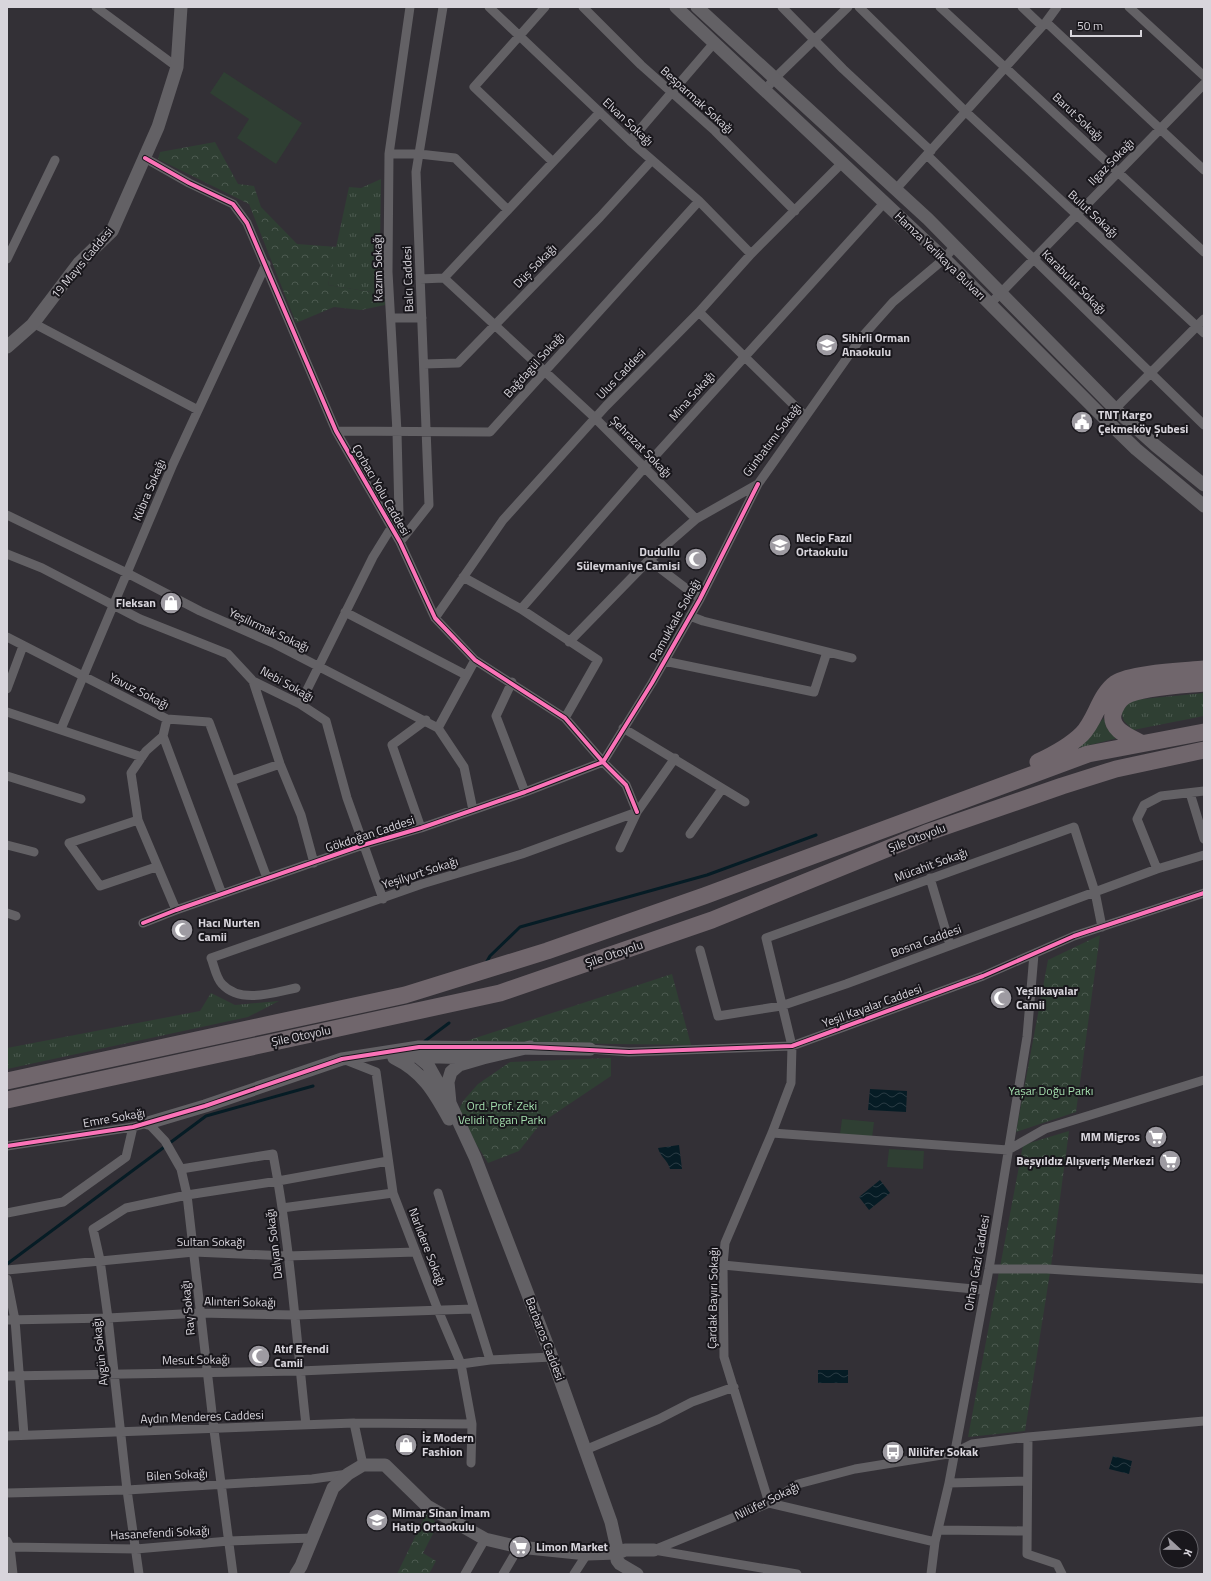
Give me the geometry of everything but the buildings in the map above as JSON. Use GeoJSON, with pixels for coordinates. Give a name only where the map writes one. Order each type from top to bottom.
{"type":"FeatureCollection","features":[{"type":"Feature","properties":{"kind":"highway"},"geometry":{"type":"LineString","coordinates":[[967,797],[1053,755],[1082,734],[1104,697],[1116,683],[1132,678],[1204,669]]}},
{"type":"Feature","properties":{"kind":"highway"},"geometry":{"type":"LineString","coordinates":[[1141,743],[1116,728],[1112,717],[1115,706],[1123,697],[1142,691],[1204,683]]}},
{"type":"Feature","properties":{"kind":"highway","name":"Şile Otoyolu"},"geometry":{"type":"LineString","coordinates":[[7,1081],[405,995],[484,972],[704,896],[967,797],[1088,754],[1204,732]]}},
{"type":"Feature","properties":{"kind":"highway","name":"Şile Otoyolu"},"geometry":{"type":"LineString","coordinates":[[7,1100],[500,993],[712,920],[926,833],[1062,786],[1116,769],[1204,750]]}},
{"type":"Feature","properties":{"kind":"highway"},"geometry":{"type":"LineString","coordinates":[[1116,769],[1204,762]]}},
{"type":"Feature","properties":{"kind":"street"},"geometry":{"type":"LineString","coordinates":[[96,7],[177,67]]}},
{"type":"Feature","properties":{"kind":"street","name":"19 Mayıs Caddesi"},"geometry":{"type":"LineString","coordinates":[[7,347],[33,323],[79,263],[112,231],[158,127],[177,67],[181,7]]}},
{"type":"Feature","properties":{"kind":"street","name":"Kazım Sokağı"},"geometry":{"type":"LineString","coordinates":[[300,704],[373,557],[399,515],[397,432],[388,272],[389,154],[410,7]]}},
{"type":"Feature","properties":{"kind":"street","name":"Balcı Caddesi"},"geometry":{"type":"LineString","coordinates":[[400,542],[429,505],[416,172],[443,7]]}},
{"type":"Feature","properties":{"kind":"street","name":"Elvan Sokağı"},"geometry":{"type":"LineString","coordinates":[[489,7],[630,141],[699,201],[751,254]]}},
{"type":"Feature","properties":{"kind":"street"},"geometry":{"type":"LineString","coordinates":[[545,7],[474,87],[553,162]]}},
{"type":"Feature","properties":{"kind":"street","name":"Beşparmak Sokağı"},"geometry":{"type":"LineString","coordinates":[[583,7],[672,93],[715,131],[795,211]]}},
{"type":"Feature","properties":{"kind":"street","name":"Hamza Yerlikaya Bulvarı"},"geometry":{"type":"LineString","coordinates":[[676,7],[885,202],[990,304],[1105,420],[1136,449],[1204,506]]}},
{"type":"Feature","properties":{"kind":"street","name":"Karabulut Sokağı"},"geometry":{"type":"LineString","coordinates":[[782,7],[1033,259],[1204,426]]}},
{"type":"Feature","properties":{"kind":"street"},"geometry":{"type":"LineString","coordinates":[[765,90],[775,78],[848,7]]}},
{"type":"Feature","properties":{"kind":"street","name":"Bulut Sokağı"},"geometry":{"type":"LineString","coordinates":[[859,7],[966,112],[1204,333]]}},
{"type":"Feature","properties":{"kind":"street","name":"Barut Sokağı"},"geometry":{"type":"LineString","coordinates":[[940,7],[1119,171],[1204,252]]}},
{"type":"Feature","properties":{"kind":"street"},"geometry":{"type":"LineString","coordinates":[[1022,7],[1044,24],[1204,170]]}},
{"type":"Feature","properties":{"kind":"street"},"geometry":{"type":"LineString","coordinates":[[896,189],[1006,67],[1057,7]]}},
{"type":"Feature","properties":{"kind":"street"},"geometry":{"type":"LineString","coordinates":[[1129,7],[1204,76]]}},
{"type":"Feature","properties":{"kind":"street"},"geometry":{"type":"LineString","coordinates":[[691,21],[701,8]]}},
{"type":"Feature","properties":{"kind":"street","name":"Hamza Yerlikaya Bulvarı"},"geometry":{"type":"LineString","coordinates":[[701,8],[896,189],[955,246],[1115,409],[1204,485]]}},
{"type":"Feature","properties":{"kind":"street"},"geometry":{"type":"LineString","coordinates":[[630,141],[714,43]]}},
{"type":"Feature","properties":{"kind":"street","name":"Ilgaz Sokağı"},"geometry":{"type":"LineString","coordinates":[[990,304],[1204,84]]}},
{"type":"Feature","properties":{"kind":"street"},"geometry":{"type":"LineString","coordinates":[[420,279],[444,278],[600,112]]}},
{"type":"Feature","properties":{"kind":"street"},"geometry":{"type":"LineString","coordinates":[[389,154],[419,154],[455,158],[508,210]]}},
{"type":"Feature","properties":{"kind":"street","name":"Çorbacı Yolu Caddesi"},"geometry":{"type":"LineString","coordinates":[[145,158],[189,183],[233,204],[247,224],[266,264],[336,431],[400,542],[435,618],[475,660],[512,682],[565,718],[603,762],[626,785],[637,812]]}},
{"type":"Feature","properties":{"kind":"street"},"geometry":{"type":"LineString","coordinates":[[7,259],[55,160]]}},
{"type":"Feature","properties":{"kind":"street","name":"Düş Sokağı"},"geometry":{"type":"LineString","coordinates":[[424,364],[458,363],[600,217],[652,160]]}},
{"type":"Feature","properties":{"kind":"street","name":"Ulus Caddesi"},"geometry":{"type":"LineString","coordinates":[[435,618],[503,520],[595,418],[699,312],[751,254],[843,162]]}},
{"type":"Feature","properties":{"kind":"street","name":"Bağdagül Sokağı"},"geometry":{"type":"LineString","coordinates":[[336,431],[490,432],[699,201]]}},
{"type":"Feature","properties":{"kind":"street","name":"Mina Sokağı"},"geometry":{"type":"LineString","coordinates":[[521,609],[644,468],[885,202]]}},
{"type":"Feature","properties":{"kind":"street","name":"Günbatımı Sokağı"},"geometry":{"type":"LineString","coordinates":[[569,642],[649,560],[696,519],[758,484],[861,338],[893,302],[944,259],[955,246]]}},
{"type":"Feature","properties":{"kind":"street","name":"Kübra Sokağı"},"geometry":{"type":"LineString","coordinates":[[61,729],[112,606],[198,410],[266,264]]}},
{"type":"Feature","properties":{"kind":"street","name":"Şehrazat Sokağı"},"geometry":{"type":"LineString","coordinates":[[444,278],[595,418],[696,519]]}},
{"type":"Feature","properties":{"kind":"street"},"geometry":{"type":"LineString","coordinates":[[699,312],[805,416]]}},
{"type":"Feature","properties":{"kind":"street"},"geometry":{"type":"LineString","coordinates":[[391,318],[422,318]]}},
{"type":"Feature","properties":{"kind":"street"},"geometry":{"type":"LineString","coordinates":[[1105,420],[1204,319]]}},
{"type":"Feature","properties":{"kind":"street"},"geometry":{"type":"LineString","coordinates":[[33,323],[198,410]]}},
{"type":"Feature","properties":{"kind":"street","name":"Pamukkale Sokağı"},"geometry":{"type":"LineString","coordinates":[[603,762],[652,683],[700,599],[758,484]]}},
{"type":"Feature","properties":{"kind":"street","name":"Yeşilırmak Sokağı"},"geometry":{"type":"LineString","coordinates":[[7,515],[127,573],[170,596],[275,644],[318,667],[426,720],[438,728],[464,766],[473,810]]}},
{"type":"Feature","properties":{"kind":"street","name":"Nebi Sokağı"},"geometry":{"type":"LineString","coordinates":[[7,554],[42,568],[112,606],[140,619],[228,654],[253,681],[300,704],[326,721],[347,798],[383,899]]}},
{"type":"Feature","properties":{"kind":"street"},"geometry":{"type":"LineString","coordinates":[[649,560],[700,599]]}},
{"type":"Feature","properties":{"kind":"street"},"geometry":{"type":"LineString","coordinates":[[463,577],[521,609],[598,660],[565,718]]}},
{"type":"Feature","properties":{"kind":"street"},"geometry":{"type":"LineString","coordinates":[[345,612],[466,675]]}},
{"type":"Feature","properties":{"kind":"street"},"geometry":{"type":"LineString","coordinates":[[690,616],[703,621],[852,658]]}},
{"type":"Feature","properties":{"kind":"street","name":"Yavuz Sokağı"},"geometry":{"type":"LineString","coordinates":[[7,637],[168,719],[209,722],[267,878]]}},
{"type":"Feature","properties":{"kind":"street"},"geometry":{"type":"LineString","coordinates":[[7,689],[10,667],[23,646]]}},
{"type":"Feature","properties":{"kind":"street"},"geometry":{"type":"LineString","coordinates":[[664,661],[814,692],[827,652]]}},
{"type":"Feature","properties":{"kind":"street"},"geometry":{"type":"LineString","coordinates":[[438,728],[475,660]]}},
{"type":"Feature","properties":{"kind":"street"},"geometry":{"type":"LineString","coordinates":[[253,681],[280,764],[301,815],[314,863]]}},
{"type":"Feature","properties":{"kind":"street"},"geometry":{"type":"LineString","coordinates":[[512,682],[496,716],[525,792]]}},
{"type":"Feature","properties":{"kind":"street"},"geometry":{"type":"LineString","coordinates":[[7,712],[142,757]]}},
{"type":"Feature","properties":{"kind":"street"},"geometry":{"type":"LineString","coordinates":[[168,719],[163,736],[142,757],[131,773],[138,820],[156,867],[176,910]]}},
{"type":"Feature","properties":{"kind":"street"},"geometry":{"type":"LineString","coordinates":[[421,828],[392,745],[426,720]]}},
{"type":"Feature","properties":{"kind":"street"},"geometry":{"type":"LineString","coordinates":[[623,728],[675,758],[745,802]]}},
{"type":"Feature","properties":{"kind":"street"},"geometry":{"type":"LineString","coordinates":[[163,736],[222,894]]}},
{"type":"Feature","properties":{"kind":"street"},"geometry":{"type":"LineString","coordinates":[[620,848],[637,812],[675,758]]}},
{"type":"Feature","properties":{"kind":"street","name":"Gökdoğan Caddesi"},"geometry":{"type":"LineString","coordinates":[[143,923],[176,910],[363,845],[421,828],[525,792],[603,762]]}},
{"type":"Feature","properties":{"kind":"street"},"geometry":{"type":"LineString","coordinates":[[231,781],[280,764]]}},
{"type":"Feature","properties":{"kind":"street"},"geometry":{"type":"LineString","coordinates":[[7,776],[81,799]]}},
{"type":"Feature","properties":{"kind":"street"},"geometry":{"type":"LineString","coordinates":[[690,834],[722,788]]}},
{"type":"Feature","properties":{"kind":"street"},"geometry":{"type":"LineString","coordinates":[[1156,869],[1137,819],[1144,805],[1161,796],[1204,791]]}},
{"type":"Feature","properties":{"kind":"street"},"geometry":{"type":"LineString","coordinates":[[1190,793],[1204,839]]}},
{"type":"Feature","properties":{"kind":"street","name":"Yeşilyurt Sokağı"},"geometry":{"type":"LineString","coordinates":[[296,988],[262,996],[236,993],[221,983],[211,958],[383,899],[422,884],[522,854],[637,812]]}},
{"type":"Feature","properties":{"kind":"street"},"geometry":{"type":"LineString","coordinates":[[138,820],[69,843],[100,886],[156,867]]}},
{"type":"Feature","properties":{"kind":"street","name":"Mücahit Sokağı"},"geometry":{"type":"LineString","coordinates":[[781,1006],[766,938],[1074,827],[1095,892],[1102,927]]}},
{"type":"Feature","properties":{"kind":"street"},"geometry":{"type":"LineString","coordinates":[[7,845],[34,852]]}},
{"type":"Feature","properties":{"kind":"street","name":"Bosna Caddesi"},"geometry":{"type":"LineString","coordinates":[[700,950],[718,1016],[781,1006],[950,946],[1156,869],[1204,856]]}},
{"type":"Feature","properties":{"kind":"street"},"geometry":{"type":"LineString","coordinates":[[930,878],[950,946]]}},
{"type":"Feature","properties":{"kind":"street","name":"Yeşil Kayalar Caddesi"},"geometry":{"type":"LineString","coordinates":[[478,1052],[530,1047],[629,1052],[792,1046],[983,976],[1074,936],[1204,893]]}},
{"type":"Feature","properties":{"kind":"street"},"geometry":{"type":"LineString","coordinates":[[7,912],[16,916]]}},
{"type":"Feature","properties":{"kind":"street","name":"Orhan Gazi Caddesi"},"geometry":{"type":"LineString","coordinates":[[931,1574],[935,1542],[949,1483],[989,1269],[1027,1037],[1034,954]]}},
{"type":"Feature","properties":{"kind":"street","name":"Çardak Bayırı Sokağı"},"geometry":{"type":"LineString","coordinates":[[769,1503],[724,1357],[723,1265],[725,1243],[772,1133],[791,1083],[792,1046],[781,1006]]}},
{"type":"Feature","properties":{"kind":"street"},"geometry":{"type":"LineString","coordinates":[[342,1059],[364,1062],[421,1055],[478,1052]]}},
{"type":"Feature","properties":{"kind":"street"},"geometry":{"type":"LineString","coordinates":[[450,1103],[448,1082],[451,1072],[478,1052]]}},
{"type":"Feature","properties":{"kind":"street"},"geometry":{"type":"LineString","coordinates":[[421,1055],[424,1080]]}},
{"type":"Feature","properties":{"kind":"street"},"geometry":{"type":"LineString","coordinates":[[421,1055],[450,1103]]}},
{"type":"Feature","properties":{"kind":"street","name":"Emre Sokağı"},"geometry":{"type":"LineString","coordinates":[[7,1146],[133,1127],[205,1106],[342,1059],[421,1055]]}},
{"type":"Feature","properties":{"kind":"street"},"geometry":{"type":"LineString","coordinates":[[394,1058],[416,1071],[424,1080],[436,1097],[464,1146],[475,1157]]}},
{"type":"Feature","properties":{"kind":"street","name":"Narlıdere Sokağı"},"geometry":{"type":"LineString","coordinates":[[342,1059],[376,1072],[393,1193],[438,1310],[461,1364],[472,1424],[471,1463]]}},
{"type":"Feature","properties":{"kind":"street"},"geometry":{"type":"LineString","coordinates":[[772,1133],[1008,1150],[1045,1129],[1204,1080]]}},
{"type":"Feature","properties":{"kind":"street","name":"Barbaros Caddesi"},"geometry":{"type":"LineString","coordinates":[[450,1103],[475,1157],[552,1357],[625,1557],[643,1574]]}},
{"type":"Feature","properties":{"kind":"street","name":"Ray Sokağı"},"geometry":{"type":"LineString","coordinates":[[148,1123],[165,1141],[181,1169],[187,1195],[214,1430],[233,1574]]}},
{"type":"Feature","properties":{"kind":"street"},"geometry":{"type":"LineString","coordinates":[[7,1213],[63,1202],[126,1157],[133,1127]]}},
{"type":"Feature","properties":{"kind":"street","name":"Dalyan Sokağı"},"geometry":{"type":"LineString","coordinates":[[181,1169],[273,1154],[282,1208],[295,1314],[306,1425]]}},
{"type":"Feature","properties":{"kind":"street"},"geometry":{"type":"LineString","coordinates":[[187,1195],[278,1182],[388,1161]]}},
{"type":"Feature","properties":{"kind":"street"},"geometry":{"type":"LineString","coordinates":[[282,1208],[393,1193]]}},
{"type":"Feature","properties":{"kind":"street"},"geometry":{"type":"LineString","coordinates":[[438,1193],[490,1360]]}},
{"type":"Feature","properties":{"kind":"street","name":"Aygün Sokağı"},"geometry":{"type":"LineString","coordinates":[[139,1574],[127,1490],[122,1432],[108,1318],[100,1260],[93,1229],[126,1208],[187,1195]]}},
{"type":"Feature","properties":{"kind":"street","name":"Sultan Sokağı"},"geometry":{"type":"LineString","coordinates":[[7,1270],[194,1252],[287,1256],[416,1252]]}},
{"type":"Feature","properties":{"kind":"street"},"geometry":{"type":"LineString","coordinates":[[723,1265],[984,1290]]}},
{"type":"Feature","properties":{"kind":"street"},"geometry":{"type":"LineString","coordinates":[[989,1269],[1047,1269],[1204,1278]]}},
{"type":"Feature","properties":{"kind":"street"},"geometry":{"type":"LineString","coordinates":[[7,1279],[11,1320],[20,1375],[24,1435]]}},
{"type":"Feature","properties":{"kind":"street","name":"Alınteri Sokağı"},"geometry":{"type":"LineString","coordinates":[[11,1320],[108,1318],[200,1313],[295,1314],[473,1309]]}},
{"type":"Feature","properties":{"kind":"street","name":"Mesut Sokağı"},"geometry":{"type":"LineString","coordinates":[[7,1376],[300,1371],[461,1364],[490,1360],[552,1357]]}},
{"type":"Feature","properties":{"kind":"street"},"geometry":{"type":"LineString","coordinates":[[585,1450],[659,1419],[692,1402],[734,1387]]}},
{"type":"Feature","properties":{"kind":"street"},"geometry":{"type":"LineString","coordinates":[[954,1454],[972,1444],[1028,1437],[1204,1421]]}},
{"type":"Feature","properties":{"kind":"street"},"geometry":{"type":"LineString","coordinates":[[354,1423],[363,1465]]}},
{"type":"Feature","properties":{"kind":"street","name":"Aydın Menderes Caddesi"},"geometry":{"type":"LineString","coordinates":[[7,1436],[214,1430],[354,1423],[472,1424]]}},
{"type":"Feature","properties":{"kind":"street"},"geometry":{"type":"LineString","coordinates":[[1028,1437],[1026,1481],[1027,1554],[1057,1564],[1062,1574]]}},
{"type":"Feature","properties":{"kind":"street","name":"Nilüfer Sokağı"},"geometry":{"type":"LineString","coordinates":[[625,1557],[654,1550],[769,1503],[798,1484],[855,1469],[954,1454]]}},
{"type":"Feature","properties":{"kind":"street"},"geometry":{"type":"LineString","coordinates":[[296,1574],[301,1566],[333,1488],[348,1474],[363,1465],[385,1464],[427,1506],[485,1539],[518,1547],[625,1557],[637,1574]]}},
{"type":"Feature","properties":{"kind":"street","name":"Bilen Sokağı"},"geometry":{"type":"LineString","coordinates":[[7,1493],[127,1490],[312,1479],[348,1474]]}},
{"type":"Feature","properties":{"kind":"street"},"geometry":{"type":"LineString","coordinates":[[949,1483],[1026,1481]]}},
{"type":"Feature","properties":{"kind":"street"},"geometry":{"type":"LineString","coordinates":[[769,1503],[935,1542]]}},
{"type":"Feature","properties":{"kind":"street"},"geometry":{"type":"LineString","coordinates":[[939,1530],[1027,1531]]}},
{"type":"Feature","properties":{"kind":"street","name":"Hasanefendi Sokağı"},"geometry":{"type":"LineString","coordinates":[[9,1544],[136,1549],[229,1541],[312,1538]]}},
{"type":"Feature","properties":{"kind":"street"},"geometry":{"type":"LineString","coordinates":[[465,1574],[485,1539]]}},
{"type":"Feature","properties":{"kind":"street"},"geometry":{"type":"LineString","coordinates":[[9,1544],[13,1574]]}},
{"type":"Feature","properties":{"kind":"street"},"geometry":{"type":"LineString","coordinates":[[503,1574],[518,1547]]}},
{"type":"Feature","properties":{"kind":"street"},"geometry":{"type":"LineString","coordinates":[[654,1550],[797,1574]]}},
{"type":"Feature","properties":{"kind":"street"},"geometry":{"type":"LineString","coordinates":[[574,1574],[587,1554]]}},
{"type":"Feature","properties":{"kind":"green space"},"geometry":{"type":"Polygon","coordinates":[[[224,72],[302,123],[276,164],[237,138],[249,119],[210,93],[224,72]]]}},
{"type":"Feature","properties":{"kind":"green space"},"geometry":{"type":"Polygon","coordinates":[[[215,142],[238,184],[254,186],[261,207],[297,244],[337,247],[328,285],[384,294],[385,305],[361,310],[334,307],[296,323],[249,204],[158,159],[160,152],[215,142]]]}},
{"type":"Feature","properties":{"kind":"green space"},"geometry":{"type":"Polygon","coordinates":[[[381,179],[380,250],[384,294],[328,285],[349,187],[361,188],[381,179]]]}},
{"type":"Feature","properties":{"kind":"green space"},"geometry":{"type":"Polygon","coordinates":[[[1204,693],[1204,716],[1133,730],[1124,721],[1121,712],[1123,707],[1133,700],[1204,693]]]}},
{"type":"Feature","properties":{"kind":"green space"},"geometry":{"type":"Polygon","coordinates":[[[1104,718],[1106,727],[1118,738],[1074,749],[1104,718]]]}},
{"type":"Feature","properties":{"kind":"green space","name":"Yaşar Doğu Parkı"},"geometry":{"type":"Polygon","coordinates":[[[1100,935],[1076,1112],[1016,1132],[1048,960],[1100,935]]]}},
{"type":"Feature","properties":{"kind":"green space"},"geometry":{"type":"Polygon","coordinates":[[[672,974],[691,1045],[463,1042],[672,974]]]}},
{"type":"Feature","properties":{"kind":"green space"},"geometry":{"type":"Polygon","coordinates":[[[211,993],[235,1005],[279,1001],[248,1017],[7,1069],[7,1048],[200,1011],[211,993]]]}},
{"type":"Feature","properties":{"kind":"green space","name":"Ord. Prof. Zeki Velidi Togan Parkı"},"geometry":{"type":"Polygon","coordinates":[[[611,1058],[611,1076],[541,1123],[519,1151],[488,1163],[460,1118],[459,1110],[463,1101],[478,1084],[510,1062],[611,1058]]]}},
{"type":"Feature","properties":{"kind":"green space"},"geometry":{"type":"Polygon","coordinates":[[[842,1119],[874,1122],[872,1138],[840,1134],[842,1119]]]}},
{"type":"Feature","properties":{"kind":"green space"},"geometry":{"type":"Polygon","coordinates":[[[1069,1131],[1051,1266],[1025,1431],[968,1437],[1023,1145],[1069,1131]]]}},
{"type":"Feature","properties":{"kind":"green space"},"geometry":{"type":"Polygon","coordinates":[[[889,1149],[924,1151],[923,1169],[887,1167],[889,1149]]]}},
{"type":"Feature","properties":{"kind":"green space"},"geometry":{"type":"Polygon","coordinates":[[[426,1514],[438,1524],[423,1553],[436,1561],[429,1574],[397,1574],[426,1514]]]}},
{"type":"Feature","properties":{"kind":"water"},"geometry":{"type":"Polygon","coordinates":[[[870,1089],[907,1091],[906,1112],[868,1110],[870,1089]]]}},
{"type":"Feature","properties":{"kind":"water"},"geometry":{"type":"Polygon","coordinates":[[[679,1145],[682,1169],[670,1169],[668,1163],[660,1154],[658,1148],[679,1145]]]}},
{"type":"Feature","properties":{"kind":"water"},"geometry":{"type":"Polygon","coordinates":[[[880,1180],[890,1193],[869,1210],[859,1197],[880,1180]]]}},
{"type":"Feature","properties":{"kind":"water"},"geometry":{"type":"Polygon","coordinates":[[[818,1370],[848,1370],[848,1383],[818,1383],[818,1370]]]}},
{"type":"Feature","properties":{"kind":"water"},"geometry":{"type":"Polygon","coordinates":[[[1113,1456],[1132,1461],[1129,1474],[1109,1469],[1113,1456]]]}},
{"type":"Feature","properties":{"kind":"waterway"},"geometry":{"type":"LineString","coordinates":[[486,963],[490,956],[520,927],[707,875],[816,835]]}},
{"type":"Feature","properties":{"kind":"waterway"},"geometry":{"type":"LineString","coordinates":[[425,1041],[449,1023]]}},
{"type":"Feature","properties":{"kind":"waterway"},"geometry":{"type":"LineString","coordinates":[[7,1264],[206,1116],[313,1086]]}},
{"type":"Feature","properties":{"kind":"cycle path"},"geometry":{"type":"LineString","coordinates":[[145,158],[189,183],[233,204],[247,223],[336,431],[400,542],[435,618],[475,660],[565,718],[603,762],[626,785],[637,812]]}},
{"type":"Feature","properties":{"kind":"cycle path"},"geometry":{"type":"LineString","coordinates":[[143,923],[176,910],[363,845],[421,828],[525,792],[603,762],[652,683],[700,599],[758,484]]}},
{"type":"Feature","properties":{"kind":"cycle path"},"geometry":{"type":"LineString","coordinates":[[7,1146],[133,1127],[205,1106],[342,1059],[419,1047],[530,1047],[629,1052],[792,1046],[983,976],[1074,936],[1204,893]]}},
{"type":"Feature","properties":{"kind":"place","name":"Sihirli Orman Anaokulu"},"geometry":{"type":"Point","coordinates":[827,345]}},
{"type":"Feature","properties":{"kind":"place","name":"TNT Kargo Çekmeköy Şubesi"},"geometry":{"type":"Point","coordinates":[1082,422]}},
{"type":"Feature","properties":{"kind":"place","name":"Necip Fazıl Ortaokulu"},"geometry":{"type":"Point","coordinates":[780,545]}},
{"type":"Feature","properties":{"kind":"place","name":"Dudullu Süleymaniye Camisi"},"geometry":{"type":"Point","coordinates":[696,559]}},
{"type":"Feature","properties":{"kind":"place","name":"Fleksan"},"geometry":{"type":"Point","coordinates":[171,603]}},
{"type":"Feature","properties":{"kind":"place","name":"Hacı Nurten Camii"},"geometry":{"type":"Point","coordinates":[182,930]}},
{"type":"Feature","properties":{"kind":"place","name":"Yeşilkayalar Camii"},"geometry":{"type":"Point","coordinates":[1001,998]}},
{"type":"Feature","properties":{"kind":"place","name":"MM Migros"},"geometry":{"type":"Point","coordinates":[1156,1137]}},
{"type":"Feature","properties":{"kind":"place","name":"Beşyıldız Alışveriş Merkezi"},"geometry":{"type":"Point","coordinates":[1170,1161]}},
{"type":"Feature","properties":{"kind":"place","name":"Atıf Efendi Camii"},"geometry":{"type":"Point","coordinates":[259,1356]}},
{"type":"Feature","properties":{"kind":"place","name":"İz Modern Fashion"},"geometry":{"type":"Point","coordinates":[406,1445]}},
{"type":"Feature","properties":{"kind":"place","name":"Nilüfer Sokak"},"geometry":{"type":"Point","coordinates":[893,1452]}},
{"type":"Feature","properties":{"kind":"place","name":"Mimar Sinan İmam Hatip Ortaokulu"},"geometry":{"type":"Point","coordinates":[377,1520]}},
{"type":"Feature","properties":{"kind":"place","name":"Limon Market"},"geometry":{"type":"Point","coordinates":[520,1547]}}]}
